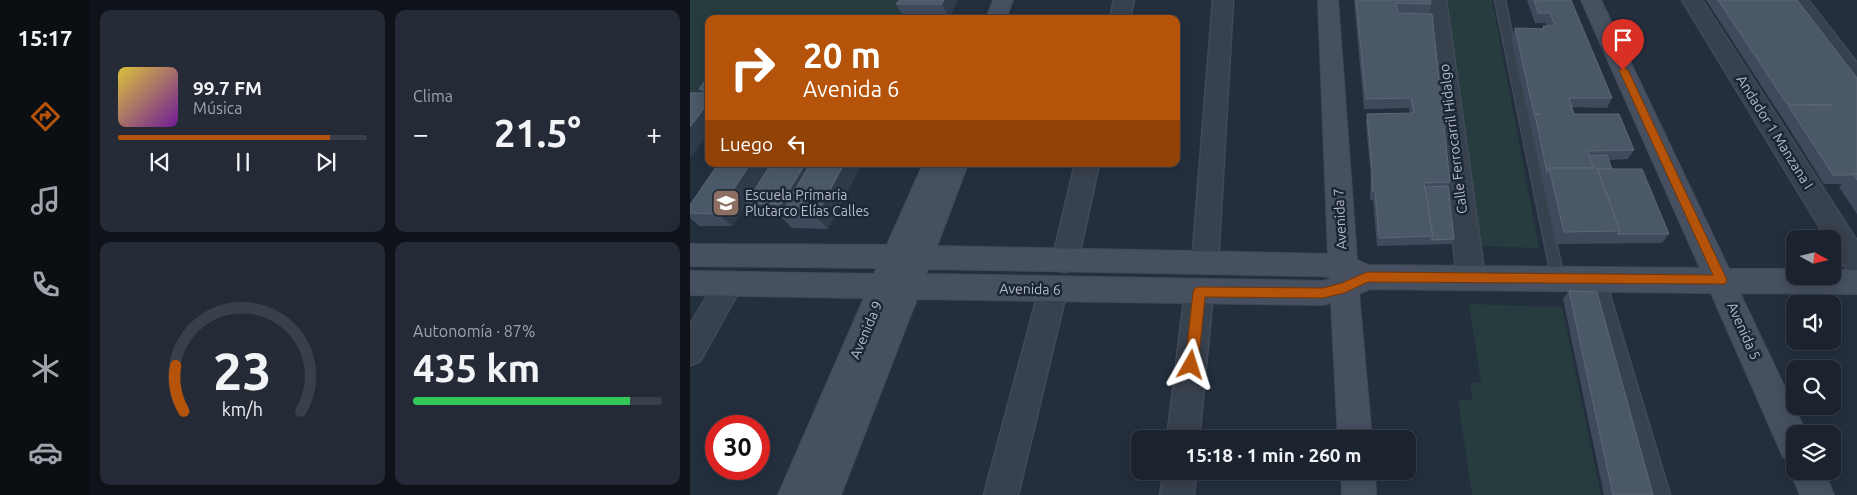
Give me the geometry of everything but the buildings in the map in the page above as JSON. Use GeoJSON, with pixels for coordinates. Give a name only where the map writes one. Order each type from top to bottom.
{"type":"FeatureCollection","features":[{"type":"Feature","properties":{"kind":"street"},"geometry":{"type":"LineString","coordinates":[[997,15],[1003,0]]}},
{"type":"Feature","properties":{"kind":"street"},"geometry":{"type":"LineString","coordinates":[[1015,15],[1021,0]]}},
{"type":"Feature","properties":{"kind":"street"},"geometry":{"type":"LineString","coordinates":[[1121,15],[1124,0]]}},
{"type":"Feature","properties":{"kind":"street"},"geometry":{"type":"LineString","coordinates":[[1205,263],[1222,0]]}},
{"type":"Feature","properties":{"kind":"street","name":"Avenida 7"},"geometry":{"type":"LineString","coordinates":[[1328,0],[1352,277],[1355,430]]}},
{"type":"Feature","properties":{"kind":"street","name":"Calle Ferrocarril Hidalgo"},"geometry":{"type":"LineString","coordinates":[[1436,0],[1470,278]]}},
{"type":"Feature","properties":{"kind":"street","name":"Avenida 5"},"geometry":{"type":"LineString","coordinates":[[1591,0],[1786,425]]}},
{"type":"Feature","properties":{"kind":"street","name":"Andador 1 Manzana I"},"geometry":{"type":"LineString","coordinates":[[1692,0],[1857,264]]}},
{"type":"Feature","properties":{"kind":"street"},"geometry":{"type":"LineString","coordinates":[[1798,0],[1857,78]]}},
{"type":"Feature","properties":{"kind":"street","name":"Avenida 9"},"geometry":{"type":"LineString","coordinates":[[908,257],[934,167]]}},
{"type":"Feature","properties":{"kind":"street","name":"Avenida 9"},"geometry":{"type":"LineString","coordinates":[[795,495],[896,286],[908,257],[954,167]]}},
{"type":"Feature","properties":{"kind":"street"},"geometry":{"type":"LineString","coordinates":[[1065,261],[1086,167]]}},
{"type":"Feature","properties":{"kind":"street","name":"Avenida 6"},"geometry":{"type":"LineString","coordinates":[[690,255],[1317,264],[1352,277],[1857,282]]}},
{"type":"Feature","properties":{"kind":"street","name":"Avenida 6"},"geometry":{"type":"LineString","coordinates":[[690,283],[1323,293],[1352,277]]}},
{"type":"Feature","properties":{"kind":"street"},"geometry":{"type":"LineString","coordinates":[[690,352],[729,284]]}},
{"type":"Feature","properties":{"kind":"street","name":"Avenida 9"},"geometry":{"type":"LineString","coordinates":[[824,495],[896,286]]}},
{"type":"Feature","properties":{"kind":"street"},"geometry":{"type":"LineString","coordinates":[[1001,495],[1053,290]]}},
{"type":"Feature","properties":{"kind":"street"},"geometry":{"type":"LineString","coordinates":[[1184,430],[1199,292]]}},
{"type":"Feature","properties":{"kind":"street"},"geometry":{"type":"LineString","coordinates":[[1177,495],[1179,480]]}},
{"type":"Feature","properties":{"kind":"street"},"geometry":{"type":"LineString","coordinates":[[1358,480],[1359,495]]}},
{"type":"Feature","properties":{"kind":"street"},"geometry":{"type":"LineString","coordinates":[[1811,480],[1817,495]]}},
{"type":"Feature","properties":{"kind":"lane"},"geometry":{"type":"LineString","coordinates":[[1500,0],[1558,279]]}},
{"type":"Feature","properties":{"kind":"lane"},"geometry":{"type":"LineString","coordinates":[[1599,279],[1662,495]]}},
{"type":"Feature","properties":{"kind":"green space"},"geometry":{"type":"Polygon","coordinates":[[[690,0],[914,0],[905,15],[705,15],[705,98],[690,108],[690,0]]]}},
{"type":"Feature","properties":{"kind":"green space"},"geometry":{"type":"Polygon","coordinates":[[[1446,0],[1492,0],[1539,248],[1479,246],[1446,0]]]}},
{"type":"Feature","properties":{"kind":"green space"},"geometry":{"type":"Polygon","coordinates":[[[1469,304],[1562,307],[1601,495],[1472,495],[1458,400],[1472,400],[1470,383],[1481,382],[1469,304]]]}},
{"type":"Feature","properties":{"kind":"place","name":"Escuela Primaria Plutarco Elías Calles"},"geometry":{"type":"Point","coordinates":[726,203]}},
{"type":"Feature","properties":{"kind":"route"},"geometry":{"type":"LineString","coordinates":[[1191,365],[1199,292],[1323,293],[1344,288],[1367,277],[1721,280],[1623,70]]}}]}
